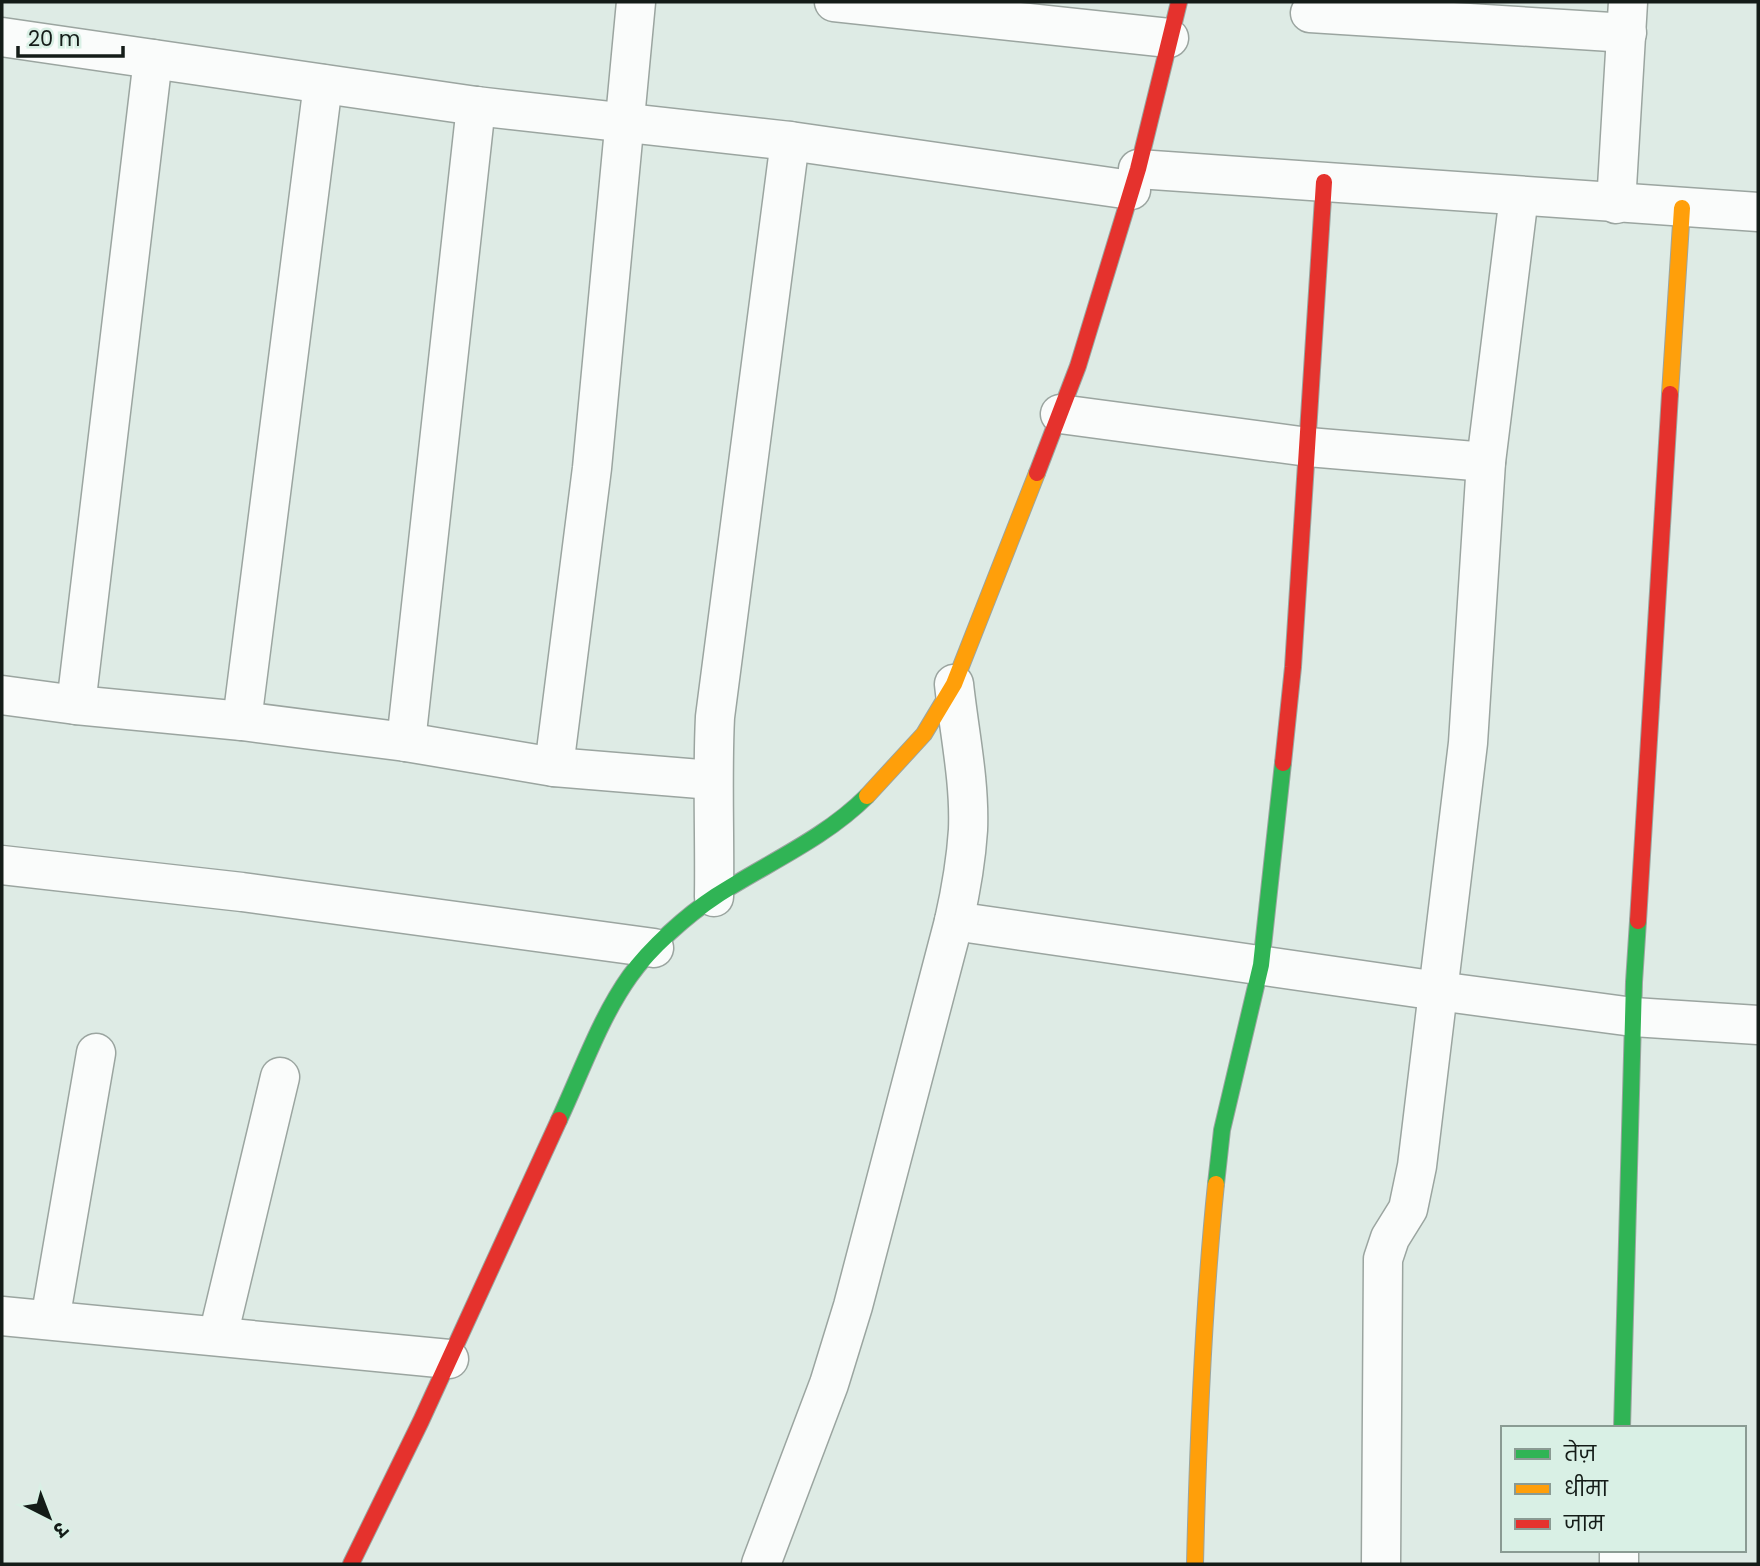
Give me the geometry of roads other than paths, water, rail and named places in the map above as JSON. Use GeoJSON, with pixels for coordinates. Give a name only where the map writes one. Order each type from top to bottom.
{"type":"FeatureCollection","features":[{"type":"Feature","properties":{"kind":"street"},"geometry":{"type":"LineString","coordinates":[[554,767],[592,468],[636,2]]}},
{"type":"Feature","properties":{"kind":"street"},"geometry":{"type":"LineString","coordinates":[[351,1564],[611,1007],[630,975],[654,948],[713,897],[814,839],[859,804],[924,734],[954,684],[1002,567],[1078,366],[1134,179],[1174,20],[834,2]]}},
{"type":"Feature","properties":{"kind":"street"},"geometry":{"type":"LineString","coordinates":[[1310,13],[1627,17],[1616,204]]}},
{"type":"Feature","properties":{"kind":"street"},"geometry":{"type":"LineString","coordinates":[[2,37],[476,106],[1134,179],[1324,182],[1758,212]]}},
{"type":"Feature","properties":{"kind":"street"},"geometry":{"type":"LineString","coordinates":[[76,705],[153,59]]}},
{"type":"Feature","properties":{"kind":"street"},"geometry":{"type":"LineString","coordinates":[[242,721],[323,84]]}},
{"type":"Feature","properties":{"kind":"street"},"geometry":{"type":"LineString","coordinates":[[406,742],[476,106]]}},
{"type":"Feature","properties":{"kind":"street"},"geometry":{"type":"LineString","coordinates":[[713,897],[715,835],[712,780],[715,717],[790,141]]}},
{"type":"Feature","properties":{"kind":"street"},"geometry":{"type":"LineString","coordinates":[[1195,1564],[1201,1397],[1222,1129],[1261,965],[1292,679],[1324,182]]}},
{"type":"Feature","properties":{"kind":"street"},"geometry":{"type":"LineString","coordinates":[[1381,1564],[1383,1259],[1390,1238],[1408,1209],[1413,1191],[1468,743],[1486,462],[1519,196]]}},
{"type":"Feature","properties":{"kind":"street"},"geometry":{"type":"LineString","coordinates":[[1622,1426],[1633,1017],[1682,208]]}},
{"type":"Feature","properties":{"kind":"street"},"geometry":{"type":"LineString","coordinates":[[1060,414],[1308,447],[1486,462]]}},
{"type":"Feature","properties":{"kind":"street"},"geometry":{"type":"LineString","coordinates":[[761,1564],[830,1384],[853,1306],[964,878],[968,828],[967,795],[954,684]]}},
{"type":"Feature","properties":{"kind":"street"},"geometry":{"type":"LineString","coordinates":[[2,695],[406,742],[554,767],[712,780]]}},
{"type":"Feature","properties":{"kind":"street"},"geometry":{"type":"LineString","coordinates":[[2,865],[242,892],[654,948]]}},
{"type":"Feature","properties":{"kind":"street"},"geometry":{"type":"LineString","coordinates":[[954,921],[1633,1017],[1758,1025]]}},
{"type":"Feature","properties":{"kind":"street"},"geometry":{"type":"LineString","coordinates":[[50,1320],[96,1053]]}},
{"type":"Feature","properties":{"kind":"street"},"geometry":{"type":"LineString","coordinates":[[218,1336],[280,1077]]}},
{"type":"Feature","properties":{"kind":"street"},"geometry":{"type":"LineString","coordinates":[[2,1315],[449,1359]]}}]}
